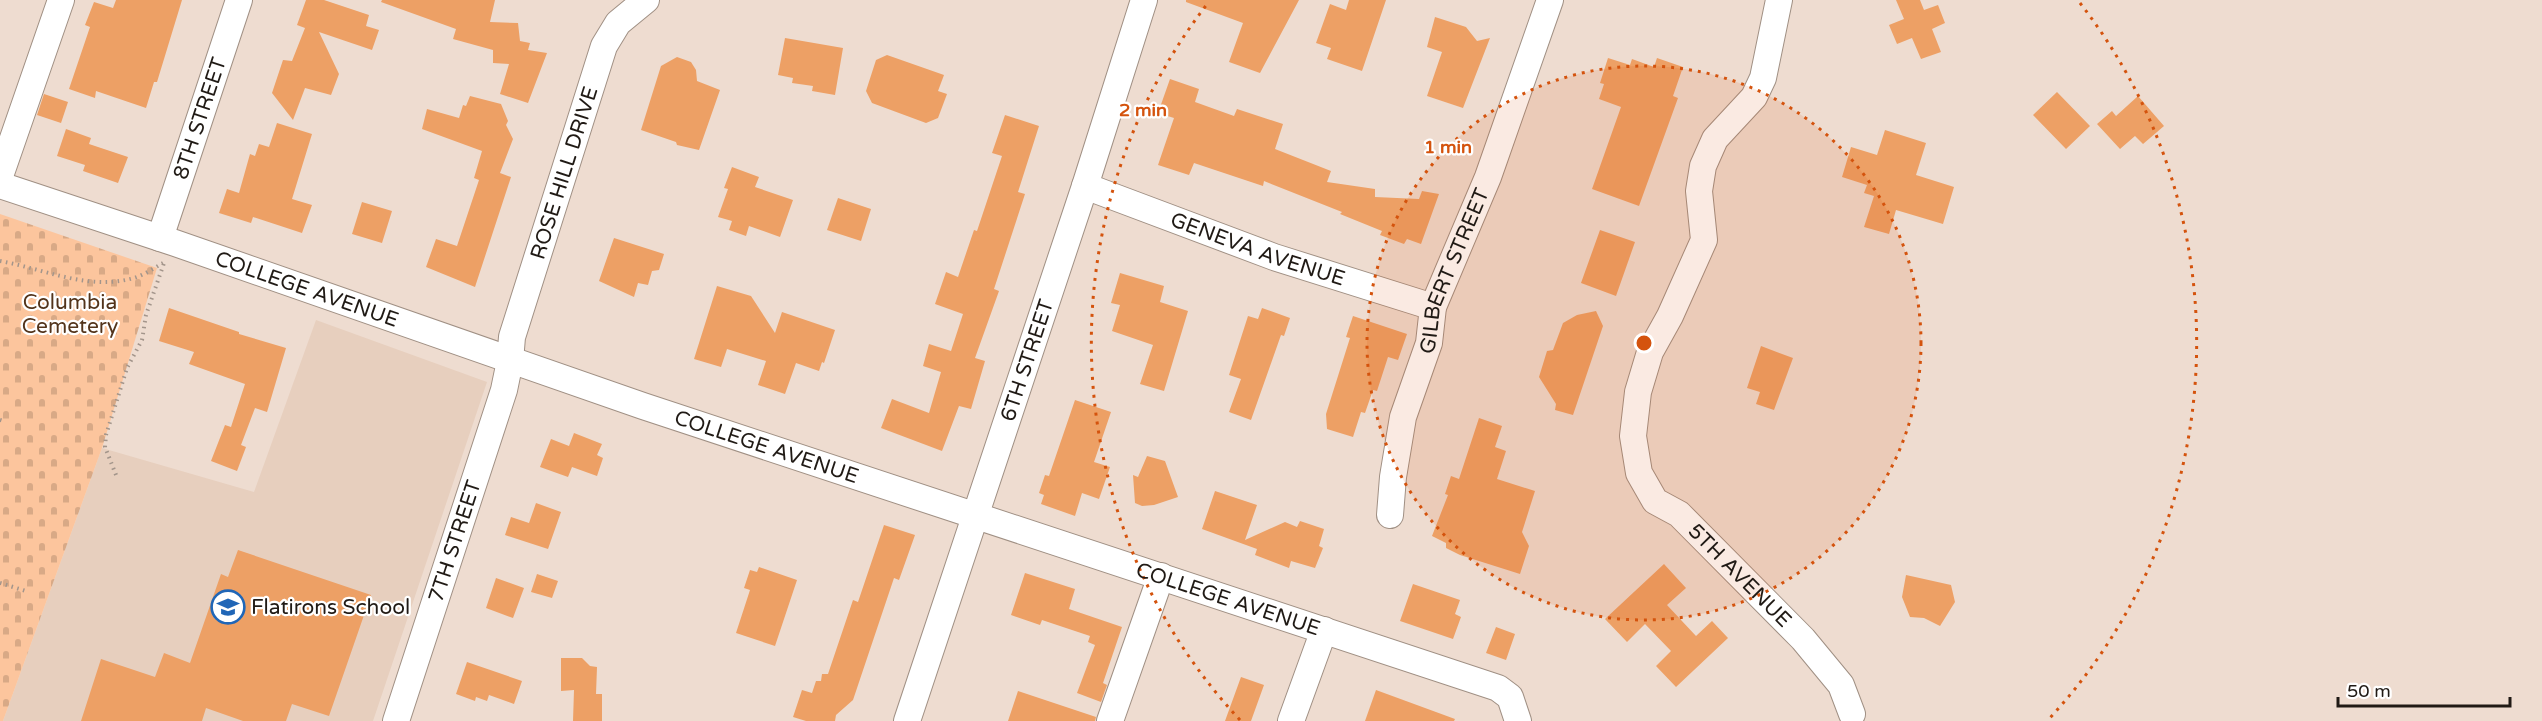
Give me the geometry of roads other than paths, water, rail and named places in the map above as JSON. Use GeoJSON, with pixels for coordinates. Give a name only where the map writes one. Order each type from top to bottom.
{"type":"FeatureCollection","features":[{"type":"Feature","properties":{"kind":"street"},"geometry":{"type":"LineString","coordinates":[[0,176],[61,0]]}},
{"type":"Feature","properties":{"kind":"street","name":"8TH STREET"},"geometry":{"type":"LineString","coordinates":[[166,248],[239,0]]}},
{"type":"Feature","properties":{"kind":"street","name":"6TH STREET"},"geometry":{"type":"LineString","coordinates":[[907,721],[1085,186],[1144,0]]}},
{"type":"Feature","properties":{"kind":"street","name":"GILBERT STREET"},"geometry":{"type":"LineString","coordinates":[[1390,515],[1403,417],[1429,343],[1433,307],[1488,177],[1550,0]]}},
{"type":"Feature","properties":{"kind":"street","name":"5TH AVENUE"},"geometry":{"type":"LineString","coordinates":[[1779,0],[1763,78],[1754,98],[1714,139],[1703,166],[1699,192],[1704,240],[1679,296],[1650,352],[1638,392],[1634,436],[1639,472],[1655,501],[1679,514],[1803,639],[1841,685],[1852,714]]}},
{"type":"Feature","properties":{"kind":"street","name":"ROSE HILL DRIVE"},"geometry":{"type":"LineString","coordinates":[[510,361],[512,337],[604,46],[633,4]]}},
{"type":"Feature","properties":{"kind":"street","name":"COLLEGE AVENUE"},"geometry":{"type":"LineString","coordinates":[[0,185],[166,248],[1498,688],[1510,697],[1519,718],[1518,721]]}},
{"type":"Feature","properties":{"kind":"street","name":"GENEVA AVENUE"},"geometry":{"type":"LineString","coordinates":[[1085,186],[1274,257],[1433,307]]}},
{"type":"Feature","properties":{"kind":"street","name":"7TH STREET"},"geometry":{"type":"LineString","coordinates":[[396,721],[504,390],[510,361]]}},
{"type":"Feature","properties":{"kind":"street"},"geometry":{"type":"LineString","coordinates":[[1110,721],[1161,576]]}},
{"type":"Feature","properties":{"kind":"street"},"geometry":{"type":"LineString","coordinates":[[1291,721],[1324,630]]}},
{"type":"Feature","properties":{"kind":"place","name":"Flatirons School"},"geometry":{"type":"Point","coordinates":[228,607]}},
{"type":"Feature","properties":{"kind":"park label","name":"Columbia Cemetery"},"geometry":{"type":"Point","coordinates":[70,314]}}]}
